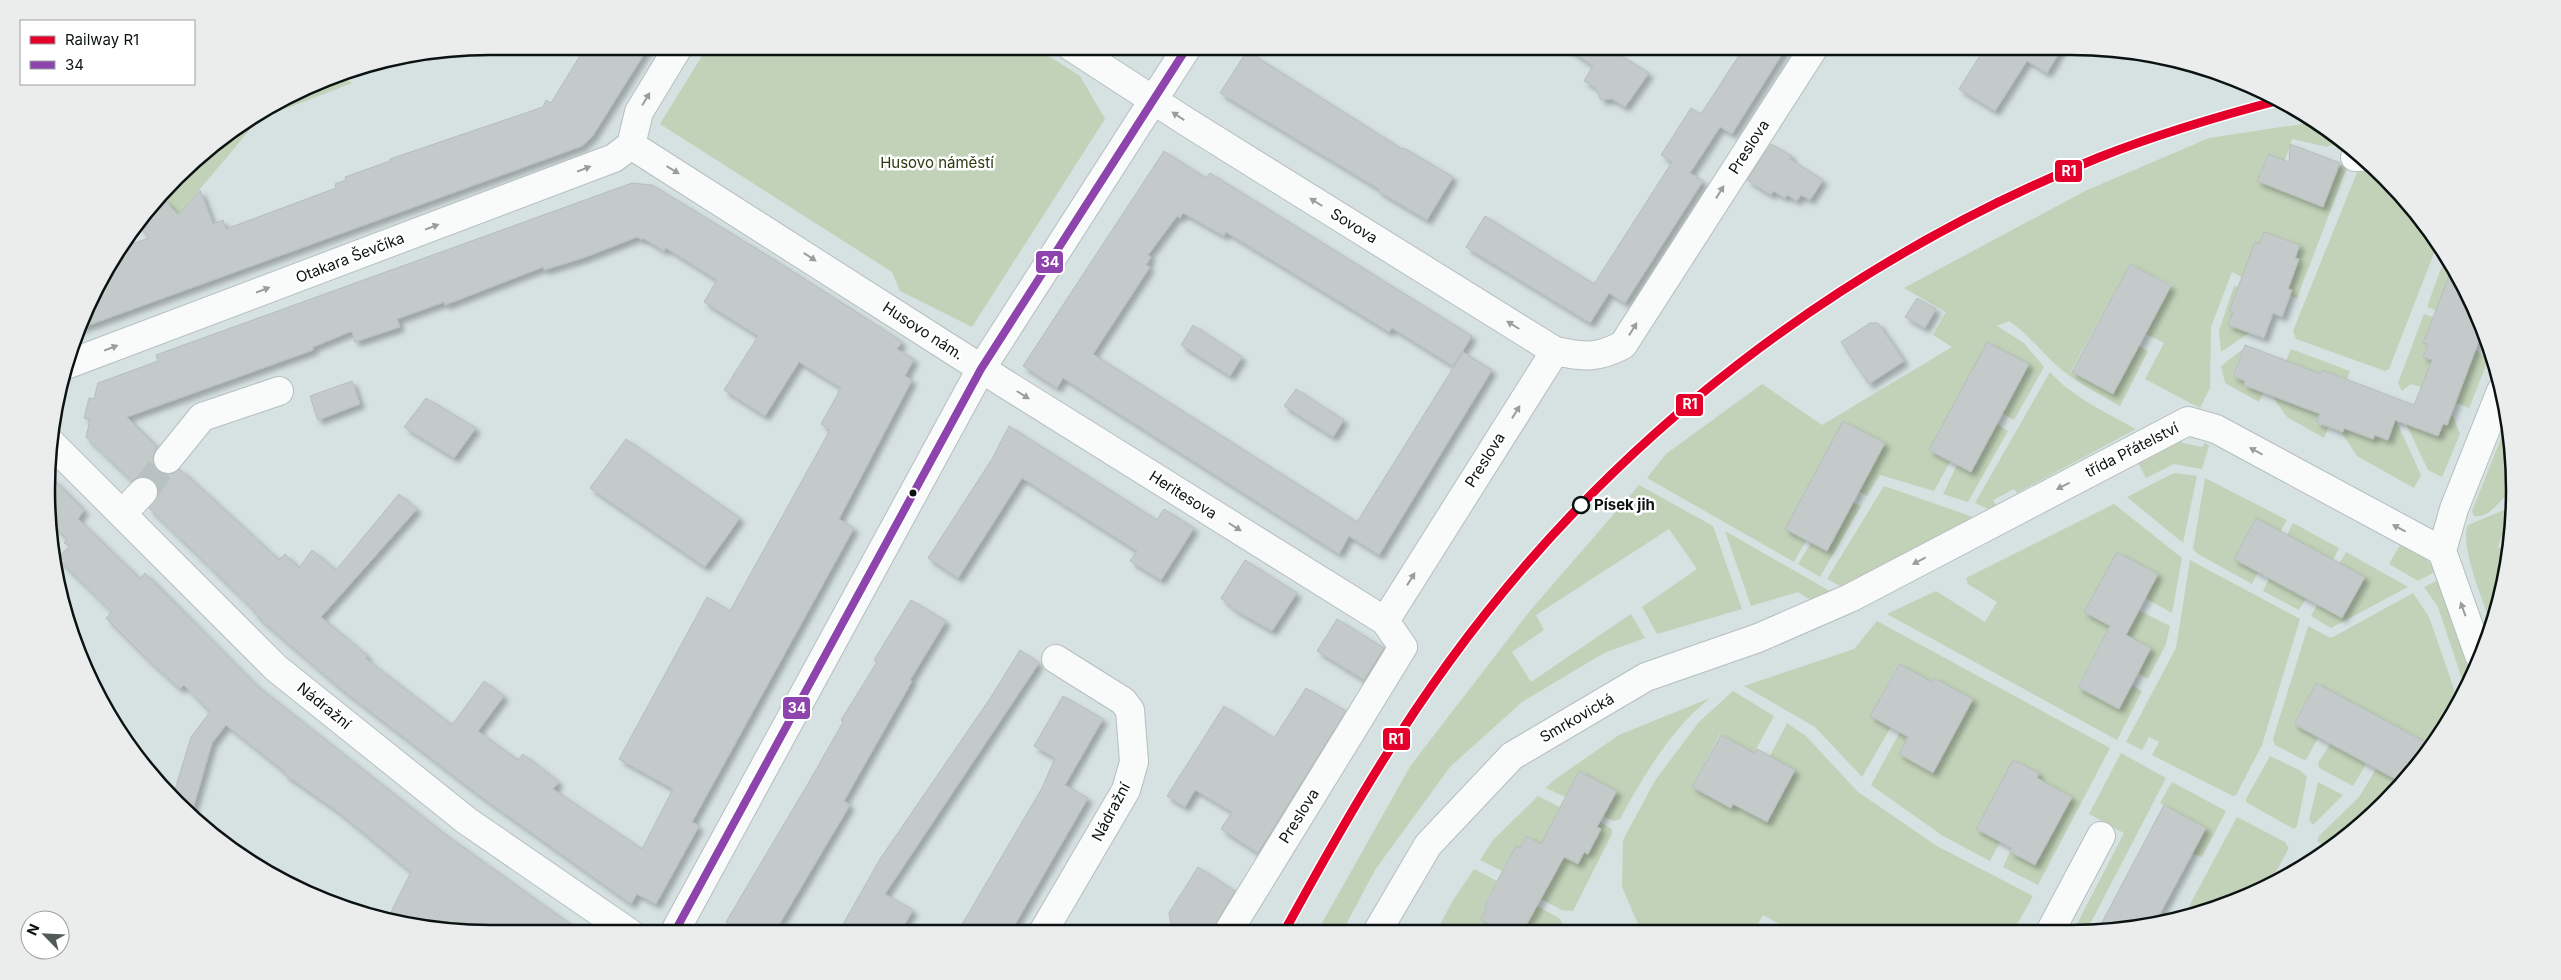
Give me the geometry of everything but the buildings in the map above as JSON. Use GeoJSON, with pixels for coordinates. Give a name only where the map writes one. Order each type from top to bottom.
{"type":"FeatureCollection","features":[{"type":"Feature","properties":{"kind":"street"},"geometry":{"type":"LineString","coordinates":[[631,145],[639,112],[674,55]]}},
{"type":"Feature","properties":{"kind":"street"},"geometry":{"type":"LineString","coordinates":[[1084,55],[1153,100]]}},
{"type":"Feature","properties":{"kind":"street"},"geometry":{"type":"LineString","coordinates":[[678,925],[981,369],[1182,55]]}},
{"type":"Feature","properties":{"kind":"street","name":"Preslova"},"geometry":{"type":"LineString","coordinates":[[1232,925],[1403,648],[1385,620],[1555,351],[1583,357],[1605,354],[1623,345],[1809,55]]}},
{"type":"Feature","properties":{"kind":"street","name":"Sovova"},"geometry":{"type":"LineString","coordinates":[[1153,100],[1555,351]]}},
{"type":"Feature","properties":{"kind":"street","name":"Otakara Ševčíka"},"geometry":{"type":"LineString","coordinates":[[75,362],[605,161],[631,145]]}},
{"type":"Feature","properties":{"kind":"street","name":"Husovo nám."},"geometry":{"type":"LineString","coordinates":[[631,145],[981,369]]}},
{"type":"Feature","properties":{"kind":"street","name":"Heritesova"},"geometry":{"type":"LineString","coordinates":[[981,369],[1385,620]]}},
{"type":"Feature","properties":{"kind":"street"},"geometry":{"type":"LineString","coordinates":[[168,458],[202,417],[279,391]]}},
{"type":"Feature","properties":{"kind":"street"},"geometry":{"type":"LineString","coordinates":[[2476,647],[2442,550],[2454,509],[2497,403]]}},
{"type":"Feature","properties":{"kind":"street","name":"třída Přátelství"},"geometry":{"type":"LineString","coordinates":[[1850,598],[2188,422],[2216,429],[2442,550]]}},
{"type":"Feature","properties":{"kind":"street","name":"Nádražní"},"geometry":{"type":"LineString","coordinates":[[57,449],[276,668],[468,821],[618,925]]}},
{"type":"Feature","properties":{"kind":"street"},"geometry":{"type":"LineString","coordinates":[[123,513],[142,492]]}},
{"type":"Feature","properties":{"kind":"street","name":"Smrkovická"},"geometry":{"type":"LineString","coordinates":[[1381,925],[1428,844],[1512,756],[1646,677],[1758,638],[1850,598]]}},
{"type":"Feature","properties":{"kind":"street","name":"Nádražní"},"geometry":{"type":"LineString","coordinates":[[1047,925],[1126,790],[1134,762],[1130,710],[1123,701],[1056,660]]}},
{"type":"Feature","properties":{"kind":"street"},"geometry":{"type":"LineString","coordinates":[[2054,925],[2101,836]]}},
{"type":"Feature","properties":{"kind":"green space","name":"Husovo náměstí"},"geometry":{"type":"Polygon","coordinates":[[[702,55],[1047,55],[1080,76],[1105,119],[972,327],[900,291],[892,272],[660,124],[702,55]]]}},
{"type":"Feature","properties":{"kind":"green space"},"geometry":{"type":"Polygon","coordinates":[[[347,79],[352,83],[268,116],[324,88],[347,79]]]}},
{"type":"Feature","properties":{"kind":"green space"},"geometry":{"type":"Polygon","coordinates":[[[255,123],[178,215],[166,200],[203,163],[255,123]]]}},
{"type":"Feature","properties":{"kind":"green space"},"geometry":{"type":"Polygon","coordinates":[[[2305,123],[2313,128],[2337,146],[2330,145],[2328,147],[2292,139],[2285,160],[2267,154],[2257,181],[2322,207],[2339,165],[2348,165],[2297,298],[2290,296],[2292,291],[2287,288],[2299,246],[2264,232],[2259,244],[2255,244],[2242,277],[2232,272],[2211,327],[2210,388],[2200,408],[2145,379],[2164,343],[2146,334],[2172,285],[2130,264],[2071,371],[2113,394],[2139,346],[2148,351],[2120,406],[2061,369],[2028,336],[2009,321],[1997,326],[2024,343],[2044,367],[2014,420],[2002,413],[1988,343],[1929,451],[1950,462],[1934,491],[1880,475],[1867,496],[1859,491],[1885,443],[1843,421],[1785,529],[1806,541],[1794,562],[1647,478],[1666,454],[1762,384],[1822,425],[1952,347],[1933,335],[1946,312],[1904,288],[2085,191],[2209,138],[2305,123]]]}},
{"type":"Feature","properties":{"kind":"green space"},"geometry":{"type":"Polygon","coordinates":[[[2360,165],[2398,203],[2435,251],[2389,369],[2385,371],[2296,339],[2293,331],[2360,165]]]}},
{"type":"Feature","properties":{"kind":"green space"},"geometry":{"type":"Polygon","coordinates":[[[2443,264],[2451,279],[2436,310],[2427,307],[2443,264]]]}},
{"type":"Feature","properties":{"kind":"green space"},"geometry":{"type":"Polygon","coordinates":[[[2234,286],[2238,287],[2229,310],[2233,313],[2228,325],[2249,333],[2221,352],[2219,331],[2234,286]]]}},
{"type":"Feature","properties":{"kind":"green space"},"geometry":{"type":"Polygon","coordinates":[[[2424,314],[2433,317],[2423,342],[2427,344],[2423,356],[2432,361],[2422,387],[2411,384],[2402,391],[2398,383],[2424,314]]]}},
{"type":"Feature","properties":{"kind":"green space"},"geometry":{"type":"Polygon","coordinates":[[[2243,349],[2232,376],[2245,380],[2244,386],[2263,393],[2259,402],[2225,383],[2221,366],[2243,349]]]}},
{"type":"Feature","properties":{"kind":"green space"},"geometry":{"type":"Polygon","coordinates":[[[2291,349],[2350,371],[2347,379],[2322,370],[2320,374],[2286,361],[2291,349]]]}},
{"type":"Feature","properties":{"kind":"green space"},"geometry":{"type":"Polygon","coordinates":[[[2475,349],[2485,358],[2487,363],[2469,408],[2456,403],[2467,374],[2458,370],[2475,349]]]}},
{"type":"Feature","properties":{"kind":"green space"},"geometry":{"type":"Polygon","coordinates":[[[2050,372],[2079,397],[2136,429],[2017,493],[2014,489],[1993,500],[1996,505],[1988,509],[1975,503],[2050,372]]]}},
{"type":"Feature","properties":{"kind":"green space"},"geometry":{"type":"Polygon","coordinates":[[[2273,397],[2319,414],[2316,423],[2328,428],[2324,438],[2287,417],[2273,397]]]}},
{"type":"Feature","properties":{"kind":"green space"},"geometry":{"type":"Polygon","coordinates":[[[2452,414],[2460,434],[2442,477],[2428,470],[2406,424],[2438,436],[2443,424],[2448,425],[2452,414]]]}},
{"type":"Feature","properties":{"kind":"green space"},"geometry":{"type":"Polygon","coordinates":[[[2396,420],[2421,475],[2414,488],[2357,456],[2342,433],[2344,429],[2373,440],[2375,436],[2387,441],[2396,420]]]}},
{"type":"Feature","properties":{"kind":"green space"},"geometry":{"type":"Polygon","coordinates":[[[1997,424],[2008,431],[1968,502],[1943,494],[1957,465],[1970,472],[1997,424]]]}},
{"type":"Feature","properties":{"kind":"green space"},"geometry":{"type":"Polygon","coordinates":[[[2502,435],[2506,496],[2485,514],[2474,516],[2472,511],[2502,435]]]}},
{"type":"Feature","properties":{"kind":"green space"},"geometry":{"type":"Polygon","coordinates":[[[2183,439],[2182,443],[2203,447],[2204,443],[2209,445],[2202,469],[2174,464],[2146,478],[2135,457],[2183,439]]]}},
{"type":"Feature","properties":{"kind":"green space"},"geometry":{"type":"Polygon","coordinates":[[[2174,473],[2197,476],[2183,543],[2127,497],[2174,473]]]}},
{"type":"Feature","properties":{"kind":"green space"},"geometry":{"type":"Polygon","coordinates":[[[2205,478],[2287,520],[2280,532],[2256,518],[2234,559],[2258,572],[2252,584],[2198,554],[2193,549],[2205,478]]]}},
{"type":"Feature","properties":{"kind":"green space"},"geometry":{"type":"Polygon","coordinates":[[[1639,485],[1713,526],[1742,609],[1657,634],[1642,607],[1697,569],[1669,529],[1536,615],[1544,630],[1512,652],[1531,682],[1631,614],[1645,638],[1604,653],[1522,702],[1450,767],[1375,870],[1346,925],[1321,925],[1411,765],[1529,612],[1639,485]]]}},
{"type":"Feature","properties":{"kind":"green space"},"geometry":{"type":"Polygon","coordinates":[[[1884,486],[1973,517],[1844,588],[1827,579],[1884,486]]]}},
{"type":"Feature","properties":{"kind":"green space"},"geometry":{"type":"Polygon","coordinates":[[[1853,503],[1861,506],[1820,577],[1798,564],[1811,543],[1827,551],[1853,503]]]}},
{"type":"Feature","properties":{"kind":"green space"},"geometry":{"type":"Polygon","coordinates":[[[2114,504],[2182,558],[2172,613],[2145,598],[2158,574],[2117,552],[2084,612],[2110,626],[2077,687],[2118,709],[2132,685],[2142,691],[2117,740],[1887,614],[1936,591],[1985,622],[1997,602],[1968,584],[1966,578],[2114,504]]]}},
{"type":"Feature","properties":{"kind":"green space"},"geometry":{"type":"Polygon","coordinates":[[[2505,509],[2504,532],[2498,546],[2502,550],[2498,575],[2487,615],[2469,560],[2466,535],[2468,525],[2505,509]]]}},
{"type":"Feature","properties":{"kind":"green space"},"geometry":{"type":"Polygon","coordinates":[[[2293,523],[2339,548],[2333,560],[2287,535],[2293,523]]]}},
{"type":"Feature","properties":{"kind":"green space"},"geometry":{"type":"Polygon","coordinates":[[[1725,531],[1835,594],[1816,604],[1798,592],[1751,606],[1725,531]]]}},
{"type":"Feature","properties":{"kind":"green space"},"geometry":{"type":"Polygon","coordinates":[[[2400,545],[2423,557],[2438,570],[2418,581],[2389,564],[2400,545]]]}},
{"type":"Feature","properties":{"kind":"green space"},"geometry":{"type":"Polygon","coordinates":[[[2346,552],[2408,587],[2331,628],[2311,616],[2317,605],[2342,618],[2339,564],[2346,552]]]}},
{"type":"Feature","properties":{"kind":"green space"},"geometry":{"type":"Polygon","coordinates":[[[2190,560],[2300,619],[2262,745],[2236,795],[2233,796],[2152,755],[2159,742],[2149,737],[2142,750],[2126,742],[2176,648],[2190,560]]]}},
{"type":"Feature","properties":{"kind":"green space"},"geometry":{"type":"Polygon","coordinates":[[[2442,578],[2471,660],[2462,679],[2438,607],[2424,587],[2442,578]]]}},
{"type":"Feature","properties":{"kind":"green space"},"geometry":{"type":"Polygon","coordinates":[[[2269,579],[2306,599],[2299,610],[2263,591],[2269,579]]]}},
{"type":"Feature","properties":{"kind":"green space"},"geometry":{"type":"Polygon","coordinates":[[[2413,593],[2429,617],[2456,693],[2433,732],[2418,752],[2424,741],[2316,683],[2293,724],[2318,738],[2306,760],[2275,745],[2273,739],[2308,626],[2331,638],[2413,593]]]}},
{"type":"Feature","properties":{"kind":"green space"},"geometry":{"type":"Polygon","coordinates":[[[2138,610],[2170,626],[2166,644],[2148,679],[2138,673],[2151,648],[2126,635],[2138,610]]]}},
{"type":"Feature","properties":{"kind":"green space"},"geometry":{"type":"Polygon","coordinates":[[[1877,621],[2110,748],[2038,885],[2003,867],[2010,852],[2035,865],[2072,797],[2036,777],[2038,773],[2013,760],[1976,829],[2000,842],[1990,861],[1943,836],[1871,785],[1900,732],[1908,737],[1910,733],[1972,699],[1934,678],[1931,681],[1898,664],[1870,716],[1891,727],[1862,777],[1815,727],[1744,686],[1854,649],[1877,621]]]}},
{"type":"Feature","properties":{"kind":"green space"},"geometry":{"type":"Polygon","coordinates":[[[1733,691],[1774,716],[1754,753],[1720,734],[1692,787],[1731,809],[1733,804],[1768,822],[1795,770],[1770,756],[1787,723],[1806,736],[1858,792],[1937,846],[2033,896],[2017,925],[1781,925],[1763,915],[1757,925],[1638,925],[1622,887],[1623,840],[1656,779],[1699,722],[1733,691]]]}},
{"type":"Feature","properties":{"kind":"green space"},"geometry":{"type":"Polygon","coordinates":[[[1710,698],[1682,724],[1670,739],[1648,770],[1620,819],[1613,821],[1603,816],[1579,772],[1565,797],[1546,788],[1554,780],[1619,735],[1710,698]]]}},
{"type":"Feature","properties":{"kind":"green space"},"geometry":{"type":"Polygon","coordinates":[[[2330,744],[2365,763],[2353,786],[2319,768],[2318,763],[2330,744]]]}},
{"type":"Feature","properties":{"kind":"green space"},"geometry":{"type":"Polygon","coordinates":[[[2121,753],[2166,778],[2090,924],[2077,925],[2124,833],[2089,814],[2121,753]]]}},
{"type":"Feature","properties":{"kind":"green space"},"geometry":{"type":"Polygon","coordinates":[[[2270,756],[2301,771],[2307,777],[2297,826],[2294,829],[2246,802],[2270,756]]]}},
{"type":"Feature","properties":{"kind":"green space"},"geometry":{"type":"Polygon","coordinates":[[[2376,769],[2396,779],[2379,798],[2336,835],[2323,845],[2317,841],[2319,836],[2359,797],[2376,769]]]}},
{"type":"Feature","properties":{"kind":"green space"},"geometry":{"type":"Polygon","coordinates":[[[2172,782],[2226,811],[2202,857],[2191,853],[2205,828],[2160,803],[2172,782]]]}},
{"type":"Feature","properties":{"kind":"green space"},"geometry":{"type":"Polygon","coordinates":[[[2318,782],[2343,795],[2313,825],[2309,820],[2318,782]]]}},
{"type":"Feature","properties":{"kind":"green space"},"geometry":{"type":"Polygon","coordinates":[[[1538,796],[1560,807],[1541,844],[1526,836],[1520,848],[1516,846],[1502,871],[1480,860],[1493,840],[1538,796]]]}},
{"type":"Feature","properties":{"kind":"green space"},"geometry":{"type":"Polygon","coordinates":[[[2237,817],[2285,842],[2289,848],[2275,874],[2237,892],[2188,909],[2237,817]]]}},
{"type":"Feature","properties":{"kind":"green space"},"geometry":{"type":"Polygon","coordinates":[[[1600,822],[1612,829],[1612,834],[1573,911],[1562,910],[1541,899],[1563,857],[1577,864],[1584,853],[1588,855],[1601,829],[1597,827],[1600,822]]]}},
{"type":"Feature","properties":{"kind":"green space"},"geometry":{"type":"Polygon","coordinates":[[[1474,869],[1497,881],[1483,906],[1487,909],[1481,920],[1490,925],[1440,925],[1452,902],[1474,869]]]}},
{"type":"Feature","properties":{"kind":"green space"},"geometry":{"type":"Polygon","coordinates":[[[1537,906],[1559,918],[1564,925],[1526,925],[1537,906]]]}},
{"type":"Feature","properties":{"kind":"tunnel"},"geometry":{"type":"LineString","coordinates":[[143,492],[168,459]]}},
{"type":"Feature","properties":{"kind":"rail line","name":"R1"},"geometry":{"type":"LineString","coordinates":[[1288,925],[1362,794],[1404,727],[1449,662],[1513,580],[1583,502],[1659,430],[1739,364],[1823,303],[1912,248],[2004,199],[2100,157],[2189,126],[2269,103]]}},
{"type":"Feature","properties":{"kind":"transit line","name":"34"},"geometry":{"type":"LineString","coordinates":[[678,925],[981,369],[1182,55]]}},
{"type":"Feature","properties":{"kind":"place","name":"Písek jih"},"geometry":{"type":"Point","coordinates":[1581,505]}}]}
